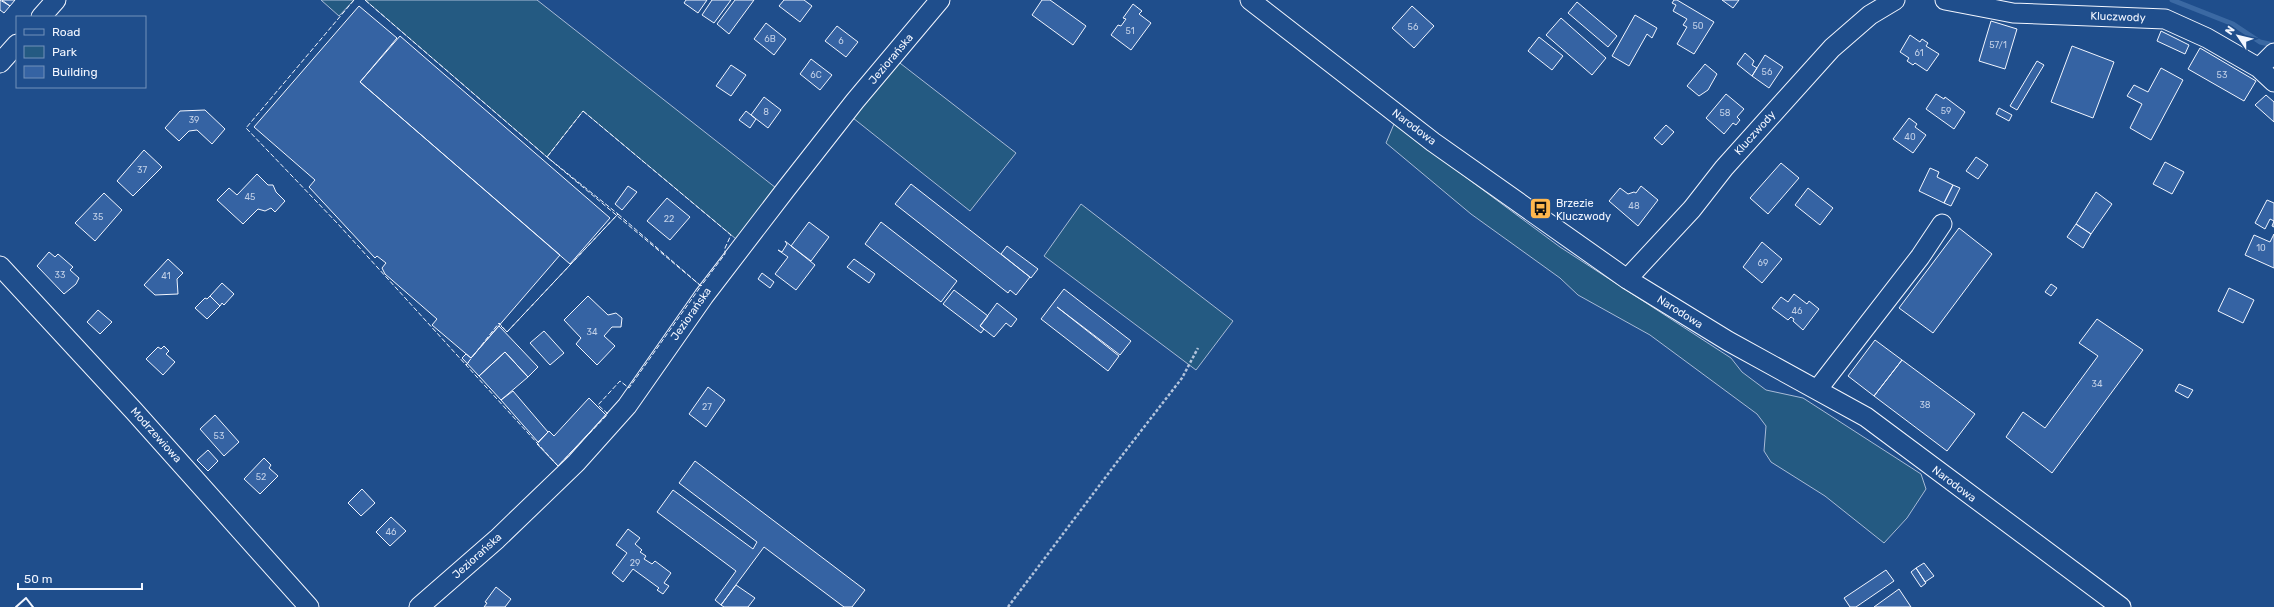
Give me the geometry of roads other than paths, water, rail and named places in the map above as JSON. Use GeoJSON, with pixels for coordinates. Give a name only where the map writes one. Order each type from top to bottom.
{"type":"FeatureCollection","features":[{"type":"Feature","properties":{"kind":"street"},"geometry":{"type":"LineString","coordinates":[[42,16],[56,0]]}},
{"type":"Feature","properties":{"kind":"street","name":"Jeziorańska"},"geometry":{"type":"LineString","coordinates":[[419,607],[497,539],[576,463],[627,406],[704,296],[782,194],[854,101],[940,0]]}},
{"type":"Feature","properties":{"kind":"street","name":"Narodowa"},"geometry":{"type":"LineString","coordinates":[[1250,0],[1433,142],[1627,279],[1728,341],[1866,417],[2121,607]]}},
{"type":"Feature","properties":{"kind":"street","name":"Kluczwody"},"geometry":{"type":"LineString","coordinates":[[1627,279],[1692,209],[1724,168],[1832,48],[1870,14],[1895,0]]}},
{"type":"Feature","properties":{"kind":"street","name":"Kluczwody"},"geometry":{"type":"LineString","coordinates":[[1945,0],[2013,13],[2165,19],[2207,38],[2267,60],[2274,82]]}},
{"type":"Feature","properties":{"kind":"street"},"geometry":{"type":"LineString","coordinates":[[0,63],[16,45]]}},
{"type":"Feature","properties":{"kind":"street"},"geometry":{"type":"LineString","coordinates":[[1817,390],[1920,257],[1942,224]]}},
{"type":"Feature","properties":{"kind":"street","name":"Modrzewiowa"},"geometry":{"type":"LineString","coordinates":[[0,266],[134,411],[309,607]]}},
{"type":"Feature","properties":{"kind":"waterway"},"geometry":{"type":"LineString","coordinates":[[2172,0],[2233,24],[2260,42],[2274,45]]}},
{"type":"Feature","properties":{"kind":"place","name":"Brzezie Kluczwody"},"geometry":{"type":"Point","coordinates":[1540,209]}}]}
